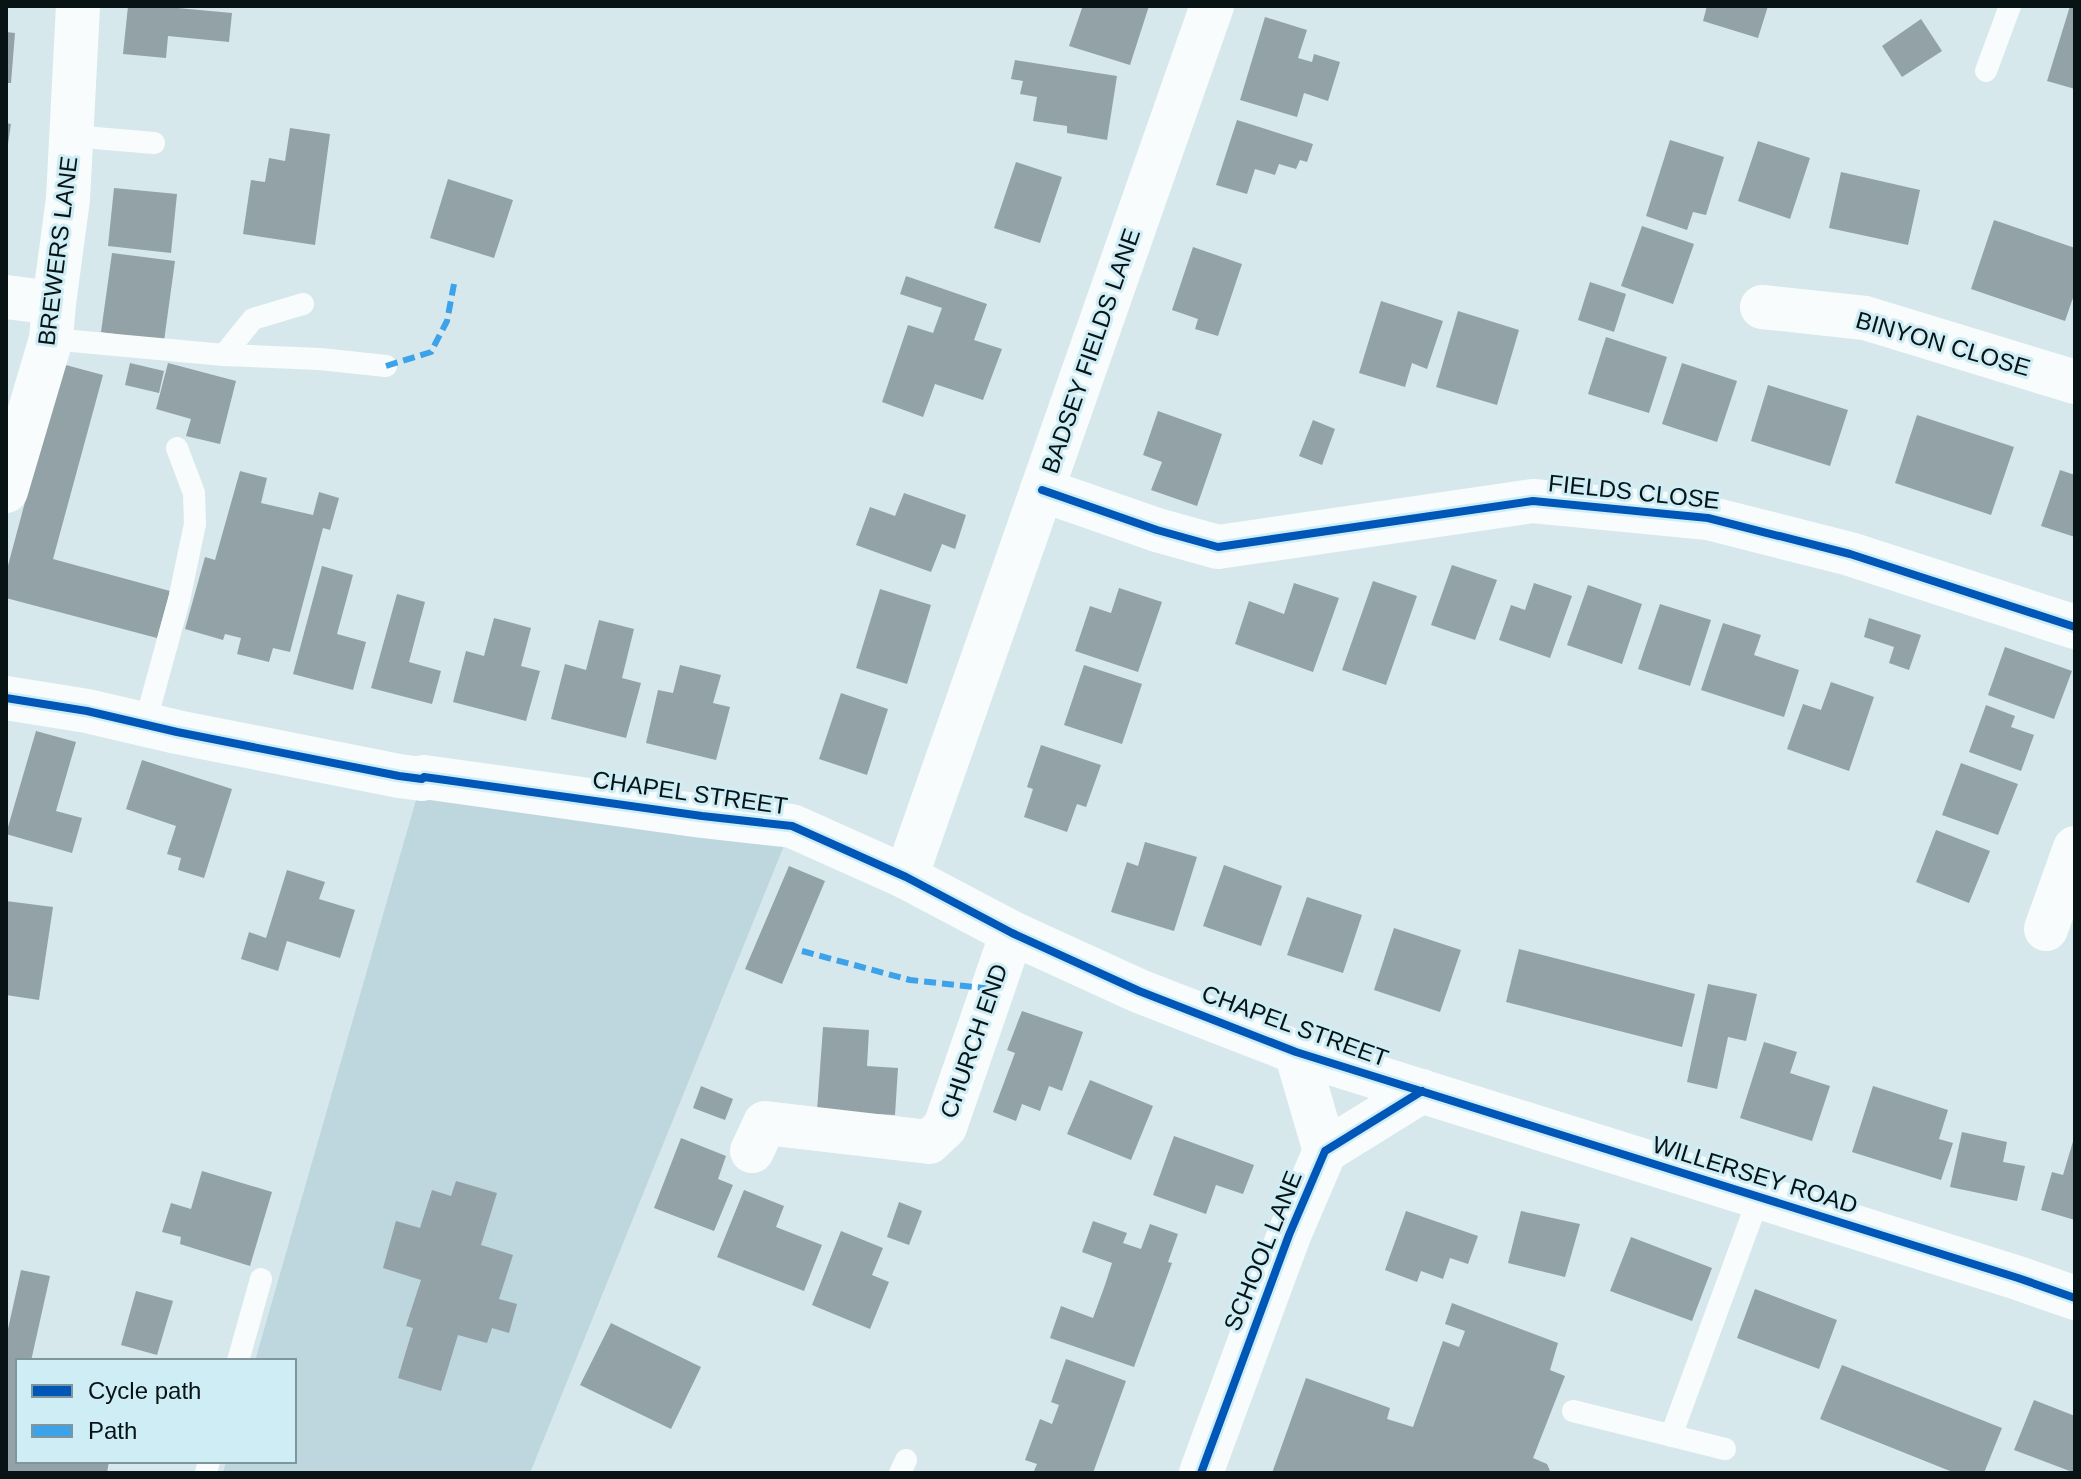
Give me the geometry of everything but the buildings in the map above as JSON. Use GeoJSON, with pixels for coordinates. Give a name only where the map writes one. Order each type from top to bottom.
{"type":"FeatureCollection","features":[{"type":"Feature","properties":{"kind":"street","name":"BREWERS LANE"},"geometry":{"type":"LineString","coordinates":[[8,476],[52,321],[68,199],[78,6]]}},
{"type":"Feature","properties":{"kind":"street","name":"BADSEY FIELDS LANE"},"geometry":{"type":"LineString","coordinates":[[906,877],[1212,6]]}},
{"type":"Feature","properties":{"kind":"street"},"geometry":{"type":"LineString","coordinates":[[6,297],[52,321]]}},
{"type":"Feature","properties":{"kind":"street","name":"BINYON CLOSE"},"geometry":{"type":"LineString","coordinates":[[1762,307],[1865,318],[2075,382]]}},
{"type":"Feature","properties":{"kind":"street","name":"FIELDS CLOSE"},"geometry":{"type":"LineString","coordinates":[[1042,490],[1157,530],[1218,547],[1533,501],[1708,518],[1850,554],[2075,627]]}},
{"type":"Feature","properties":{"kind":"street","name":"CHAPEL STREET"},"geometry":{"type":"LineString","coordinates":[[6,698],[87,711],[399,776],[792,826],[906,877],[1012,933],[1139,991],[1296,1052],[1422,1091]]}},
{"type":"Feature","properties":{"kind":"street"},"geometry":{"type":"LineString","coordinates":[[2046,929],[2075,848]]}},
{"type":"Feature","properties":{"kind":"street","name":"CHURCH END"},"geometry":{"type":"LineString","coordinates":[[752,1151],[765,1123],[929,1142],[945,1127],[1012,933]]}},
{"type":"Feature","properties":{"kind":"street","name":"SCHOOL LANE"},"geometry":{"type":"LineString","coordinates":[[1296,1052],[1325,1151]]}},
{"type":"Feature","properties":{"kind":"street","name":"SCHOOL LANE"},"geometry":{"type":"LineString","coordinates":[[1201,1473],[1289,1235],[1325,1151],[1422,1091]]}},
{"type":"Feature","properties":{"kind":"street","name":"WILLERSEY ROAD"},"geometry":{"type":"LineString","coordinates":[[1422,1091],[2075,1298]]}},
{"type":"Feature","properties":{"kind":"lane"},"geometry":{"type":"LineString","coordinates":[[1986,71],[2010,6]]}},
{"type":"Feature","properties":{"kind":"lane"},"geometry":{"type":"LineString","coordinates":[[72,136],[154,143]]}},
{"type":"Feature","properties":{"kind":"lane"},"geometry":{"type":"LineString","coordinates":[[224,355],[253,319],[303,304]]}},
{"type":"Feature","properties":{"kind":"lane"},"geometry":{"type":"LineString","coordinates":[[52,321],[224,355],[320,359],[386,366]]}},
{"type":"Feature","properties":{"kind":"lane"},"geometry":{"type":"LineString","coordinates":[[145,724],[179,600],[195,524],[194,493],[177,448]]}},
{"type":"Feature","properties":{"kind":"lane"},"geometry":{"type":"LineString","coordinates":[[1671,1436],[1759,1197]]}},
{"type":"Feature","properties":{"kind":"lane"},"geometry":{"type":"LineString","coordinates":[[239,1359],[261,1279]]}},
{"type":"Feature","properties":{"kind":"lane"},"geometry":{"type":"LineString","coordinates":[[1573,1411],[1725,1449]]}},
{"type":"Feature","properties":{"kind":"shaded area"},"geometry":{"type":"Polygon","coordinates":[[[422,779],[792,826],[530,1473],[223,1473],[226,1463],[296,1463],[296,1359],[256,1359],[422,779]]]}},
{"type":"Feature","properties":{"kind":"marked path"},"geometry":{"type":"LineString","coordinates":[[386,366],[431,352],[447,321],[454,284]]}},
{"type":"Feature","properties":{"kind":"marked path"},"geometry":{"type":"LineString","coordinates":[[802,951],[910,980],[993,989]]}},
{"type":"Feature","properties":{"kind":"cycle path"},"geometry":{"type":"LineString","coordinates":[[1042,490],[1157,530],[1218,547],[1533,501],[1708,518],[1850,554],[2075,627]]}},
{"type":"Feature","properties":{"kind":"cycle path"},"geometry":{"type":"LineString","coordinates":[[6,698],[87,711],[399,776],[792,826],[906,877],[1012,933],[1139,991],[1296,1052],[2075,1298]]}},
{"type":"Feature","properties":{"kind":"cycle path"},"geometry":{"type":"LineString","coordinates":[[1201,1473],[1289,1235],[1325,1151],[1422,1091]]}}]}
